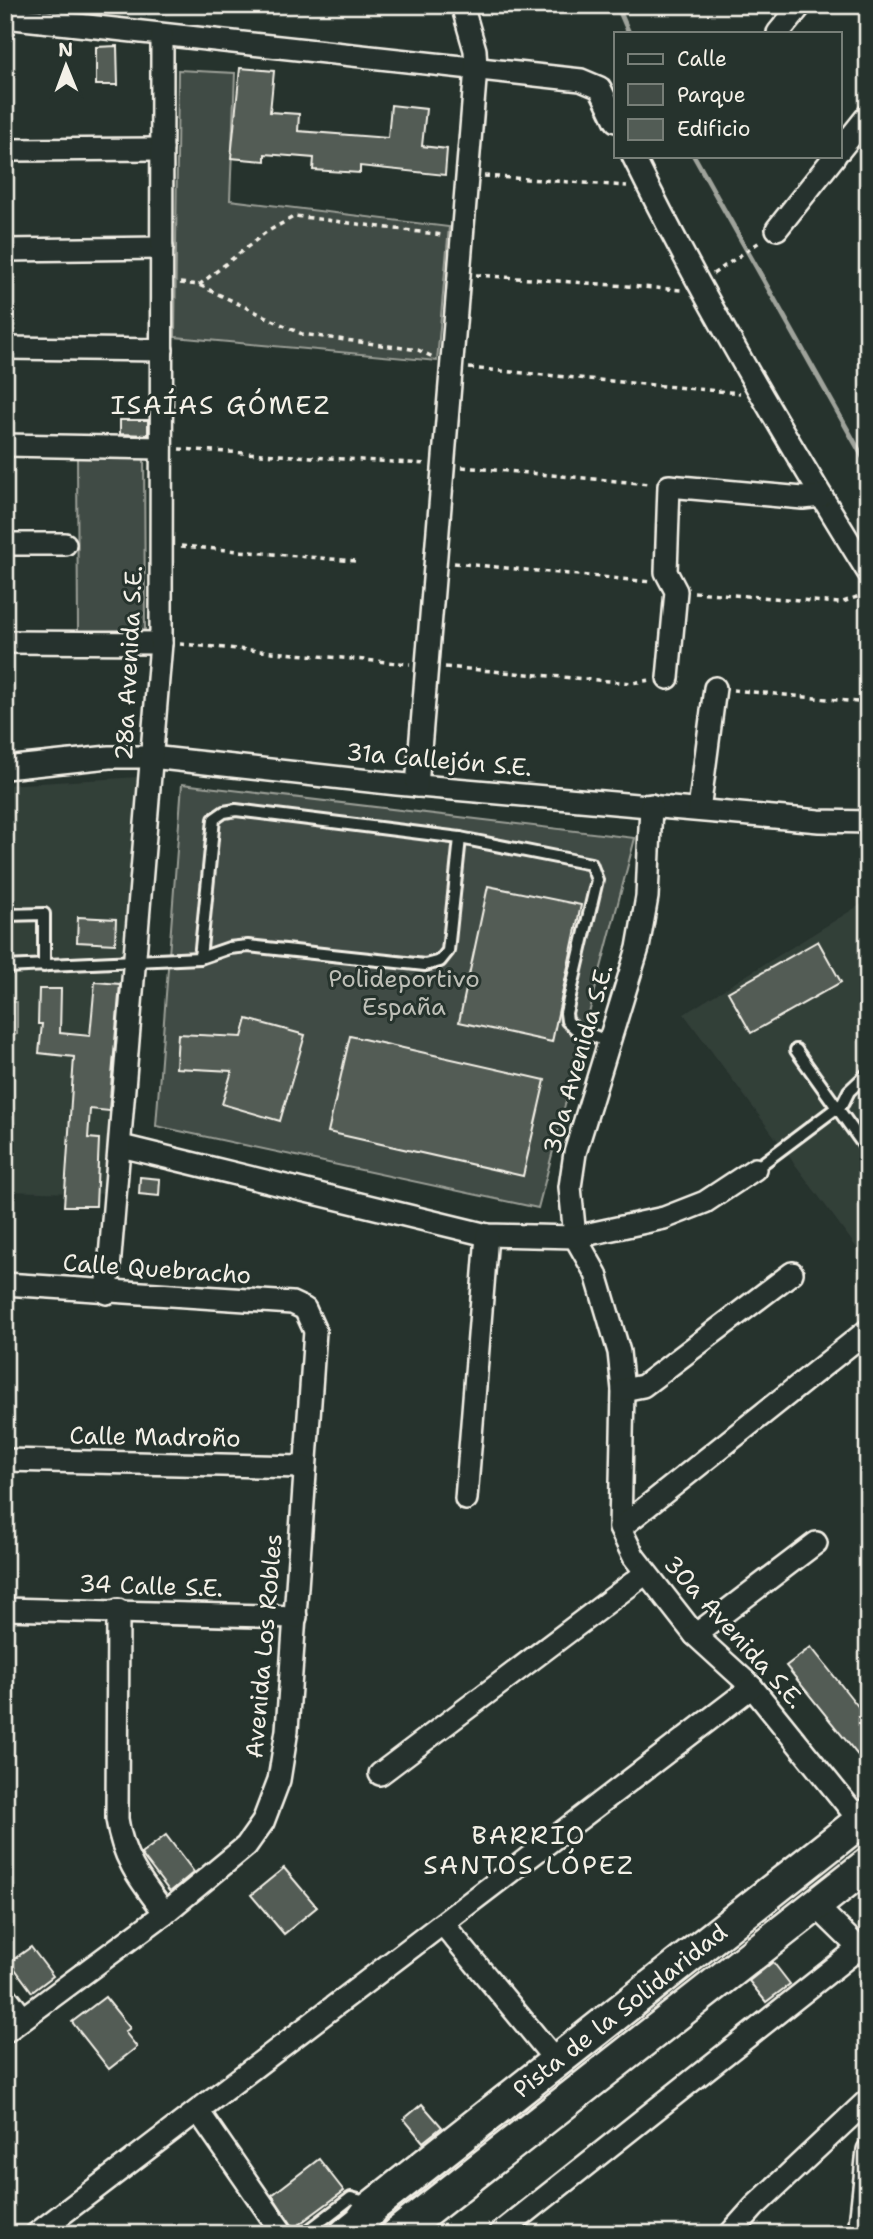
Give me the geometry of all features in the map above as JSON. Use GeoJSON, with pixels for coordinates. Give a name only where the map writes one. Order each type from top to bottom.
{"type":"FeatureCollection","features":[{"type":"Feature","properties":{"kind":"main road","name":"Pista de la Solidaridad"},"geometry":{"type":"LineString","coordinates":[[346,2234],[361,2222],[373,2206],[864,1818]]}},
{"type":"Feature","properties":{"kind":"main road","name":"Pista de la Solidaridad"},"geometry":{"type":"LineString","coordinates":[[405,2232],[868,1864]]}},
{"type":"Feature","properties":{"kind":"main road","name":"Pista de la Solidaridad"},"geometry":{"type":"LineString","coordinates":[[324,2234],[350,2215],[373,2206]]}},
{"type":"Feature","properties":{"kind":"street"},"geometry":{"type":"LineString","coordinates":[[417,786],[442,466],[454,367],[476,68],[475,50],[462,5]]}},
{"type":"Feature","properties":{"kind":"street"},"geometry":{"type":"LineString","coordinates":[[779,32],[801,5]]}},
{"type":"Feature","properties":{"kind":"street"},"geometry":{"type":"LineString","coordinates":[[5,17],[581,80],[600,88],[614,117]]}},
{"type":"Feature","properties":{"kind":"street","name":"28a Avenida S.E."},"geometry":{"type":"LineString","coordinates":[[107,1293],[161,643],[162,35]]}},
{"type":"Feature","properties":{"kind":"street"},"geometry":{"type":"LineString","coordinates":[[842,148],[868,115]]}},
{"type":"Feature","properties":{"kind":"street"},"geometry":{"type":"LineString","coordinates":[[5,150],[162,149]]}},
{"type":"Feature","properties":{"kind":"street"},"geometry":{"type":"LineString","coordinates":[[634,158],[755,388],[868,572]]}},
{"type":"Feature","properties":{"kind":"street"},"geometry":{"type":"LineString","coordinates":[[771,233],[833,158]]}},
{"type":"Feature","properties":{"kind":"street"},"geometry":{"type":"LineString","coordinates":[[5,250],[162,248]]}},
{"type":"Feature","properties":{"kind":"street"},"geometry":{"type":"LineString","coordinates":[[5,348],[162,350]]}},
{"type":"Feature","properties":{"kind":"street"},"geometry":{"type":"LineString","coordinates":[[5,444],[161,448]]}},
{"type":"Feature","properties":{"kind":"street"},"geometry":{"type":"LineString","coordinates":[[668,678],[673,586],[666,572],[669,486],[803,498],[821,496]]}},
{"type":"Feature","properties":{"kind":"street"},"geometry":{"type":"LineString","coordinates":[[5,544],[65,544]]}},
{"type":"Feature","properties":{"kind":"street"},"geometry":{"type":"LineString","coordinates":[[5,642],[161,643]]}},
{"type":"Feature","properties":{"kind":"street"},"geometry":{"type":"LineString","coordinates":[[699,810],[715,688]]}},
{"type":"Feature","properties":{"kind":"street","name":"31a Callejón S.E."},"geometry":{"type":"LineString","coordinates":[[5,768],[109,757],[151,757],[417,786],[819,821],[868,822]]}},
{"type":"Feature","properties":{"kind":"street","name":"30a Avenida S.E."},"geometry":{"type":"LineString","coordinates":[[651,805],[647,897],[638,948],[575,1153],[570,1187],[575,1237],[596,1274],[619,1352],[622,1390],[620,1528],[646,1573],[695,1635],[752,1687],[864,1818]]}},
{"type":"Feature","properties":{"kind":"street"},"geometry":{"type":"LineString","coordinates":[[121,1146],[487,1235],[575,1237],[664,1218],[705,1202],[755,1169]]}},
{"type":"Feature","properties":{"kind":"street"},"geometry":{"type":"LineString","coordinates":[[466,1499],[487,1235]]}},
{"type":"Feature","properties":{"kind":"street"},"geometry":{"type":"LineString","coordinates":[[622,1390],[643,1386],[792,1273]]}},
{"type":"Feature","properties":{"kind":"street","name":"Calle Quebracho"},"geometry":{"type":"LineString","coordinates":[[5,1284],[107,1293],[292,1303],[305,1309]]}},
{"type":"Feature","properties":{"kind":"street","name":"Avenida Los Robles"},"geometry":{"type":"LineString","coordinates":[[5,2032],[165,1913],[246,1846],[264,1822],[279,1780],[287,1730],[314,1331],[305,1309]]}},
{"type":"Feature","properties":{"kind":"street"},"geometry":{"type":"LineString","coordinates":[[620,1528],[868,1329]]}},
{"type":"Feature","properties":{"kind":"street","name":"Calle Madroño"},"geometry":{"type":"LineString","coordinates":[[5,1460],[303,1467]]}},
{"type":"Feature","properties":{"kind":"street"},"geometry":{"type":"LineString","coordinates":[[695,1635],[816,1543]]}},
{"type":"Feature","properties":{"kind":"street"},"geometry":{"type":"LineString","coordinates":[[380,1774],[646,1573]]}},
{"type":"Feature","properties":{"kind":"street","name":"34 Calle S.E."},"geometry":{"type":"LineString","coordinates":[[5,1609],[118,1610],[296,1617]]}},
{"type":"Feature","properties":{"kind":"street"},"geometry":{"type":"LineString","coordinates":[[118,1610],[118,1833],[130,1865],[165,1913]]}},
{"type":"Feature","properties":{"kind":"street"},"geometry":{"type":"LineString","coordinates":[[36,2234],[752,1687]]}},
{"type":"Feature","properties":{"kind":"street"},"geometry":{"type":"LineString","coordinates":[[499,2234],[863,1952],[815,1905]]}},
{"type":"Feature","properties":{"kind":"street"},"geometry":{"type":"LineString","coordinates":[[443,1924],[557,2062]]}},
{"type":"Feature","properties":{"kind":"street"},"geometry":{"type":"LineString","coordinates":[[5,1994],[23,2018]]}},
{"type":"Feature","properties":{"kind":"street"},"geometry":{"type":"LineString","coordinates":[[730,2234],[755,2206],[868,2100]]}},
{"type":"Feature","properties":{"kind":"street"},"geometry":{"type":"LineString","coordinates":[[198,2111],[283,2234]]}},
{"type":"Feature","properties":{"kind":"street"},"geometry":{"type":"LineString","coordinates":[[859,2234],[868,2150]]}},
{"type":"Feature","properties":{"kind":"lane"},"geometry":{"type":"LineString","coordinates":[[200,958],[214,819],[224,812],[236,810],[460,838],[591,863],[597,880],[566,1013],[567,1021],[576,1029],[609,1042]]}},
{"type":"Feature","properties":{"kind":"lane"},"geometry":{"type":"LineString","coordinates":[[5,967],[200,958],[229,948],[248,946],[425,965],[440,961],[448,951],[460,838]]}},
{"type":"Feature","properties":{"kind":"lane"},"geometry":{"type":"LineString","coordinates":[[5,915],[44,914],[44,966]]}},
{"type":"Feature","properties":{"kind":"lane"},"geometry":{"type":"LineString","coordinates":[[796,1050],[868,1151]]}},
{"type":"Feature","properties":{"kind":"lane"},"geometry":{"type":"LineString","coordinates":[[755,1169],[835,1108],[868,1073]]}},
{"type":"Feature","properties":{"kind":"lane"},"geometry":{"type":"LineString","coordinates":[[304,2234],[351,2199],[373,2206]]}},
{"type":"Feature","properties":{"kind":"path"},"geometry":{"type":"LineString","coordinates":[[468,175],[632,187],[645,181]]}},
{"type":"Feature","properties":{"kind":"path"},"geometry":{"type":"LineString","coordinates":[[199,285],[265,233],[295,216],[463,238]]}},
{"type":"Feature","properties":{"kind":"path"},"geometry":{"type":"LineString","coordinates":[[461,273],[687,290],[771,233]]}},
{"type":"Feature","properties":{"kind":"path"},"geometry":{"type":"LineString","coordinates":[[162,282],[199,285],[302,334],[418,350],[454,367],[739,393],[755,388]]}},
{"type":"Feature","properties":{"kind":"path"},"geometry":{"type":"LineString","coordinates":[[161,448],[442,466],[669,486]]}},
{"type":"Feature","properties":{"kind":"path"},"geometry":{"type":"LineString","coordinates":[[161,544],[355,561]]}},
{"type":"Feature","properties":{"kind":"path"},"geometry":{"type":"LineString","coordinates":[[434,561],[840,603],[868,593]]}},
{"type":"Feature","properties":{"kind":"path"},"geometry":{"type":"LineString","coordinates":[[715,688],[868,703]]}},
{"type":"Feature","properties":{"kind":"shaded area"},"geometry":{"type":"Polygon","coordinates":[[[139,777],[112,1194],[5,1191],[5,785],[139,777]]]}},
{"type":"Feature","properties":{"kind":"shaded area"},"geometry":{"type":"Polygon","coordinates":[[[868,900],[868,1263],[684,1014],[868,900]]]}},
{"type":"Feature","properties":{"kind":"green space"},"geometry":{"type":"Polygon","coordinates":[[[178,70],[235,73],[230,200],[449,227],[437,361],[175,337],[178,70]]]}},
{"type":"Feature","properties":{"kind":"green space"},"geometry":{"type":"Polygon","coordinates":[[[144,451],[145,630],[78,631],[77,453],[144,451]]]}},
{"type":"Feature","properties":{"kind":"green space","name":"Polideportivo España"},"geometry":{"type":"Polygon","coordinates":[[[182,784],[635,838],[538,1208],[156,1126],[182,784]]]}},
{"type":"Feature","properties":{"kind":"green space"},"geometry":{"type":"Polygon","coordinates":[[[5,1002],[17,1002],[17,1034],[5,1034],[5,1002]]]}},
{"type":"Feature","properties":{"kind":"building"},"geometry":{"type":"Polygon","coordinates":[[[117,46],[118,85],[96,85],[96,47],[117,46]]]}},
{"type":"Feature","properties":{"kind":"building"},"geometry":{"type":"Polygon","coordinates":[[[240,68],[274,71],[270,112],[299,114],[298,131],[388,138],[391,105],[426,109],[422,146],[447,149],[445,175],[360,166],[360,173],[313,170],[314,158],[265,154],[265,161],[231,158],[240,68]]]}},
{"type":"Feature","properties":{"kind":"building"},"geometry":{"type":"Polygon","coordinates":[[[120,420],[148,420],[148,435],[120,434],[120,420]]]}},
{"type":"Feature","properties":{"kind":"building"},"geometry":{"type":"Polygon","coordinates":[[[488,886],[581,905],[552,1042],[459,1022],[488,886]]]}},
{"type":"Feature","properties":{"kind":"building"},"geometry":{"type":"Polygon","coordinates":[[[78,917],[116,919],[115,944],[77,942],[78,917]]]}},
{"type":"Feature","properties":{"kind":"building"},"geometry":{"type":"Polygon","coordinates":[[[818,941],[841,982],[751,1033],[728,992],[818,941]]]}},
{"type":"Feature","properties":{"kind":"building"},"geometry":{"type":"Polygon","coordinates":[[[95,982],[120,984],[109,1111],[90,1109],[88,1138],[99,1139],[96,1206],[64,1206],[74,1057],[39,1053],[42,1024],[38,1024],[39,989],[61,989],[60,1033],[90,1036],[95,982]]]}},
{"type":"Feature","properties":{"kind":"building"},"geometry":{"type":"Polygon","coordinates":[[[247,1019],[305,1035],[280,1121],[222,1104],[232,1071],[176,1068],[178,1034],[242,1037],[247,1019]]]}},
{"type":"Feature","properties":{"kind":"building","name":"Polideportivo España"},"geometry":{"type":"Polygon","coordinates":[[[350,1036],[545,1080],[523,1176],[328,1132],[350,1036]]]}},
{"type":"Feature","properties":{"kind":"building"},"geometry":{"type":"Polygon","coordinates":[[[140,1177],[160,1179],[159,1196],[139,1194],[140,1177]]]}},
{"type":"Feature","properties":{"kind":"building"},"geometry":{"type":"Polygon","coordinates":[[[811,1647],[868,1719],[868,1768],[786,1666],[811,1647]]]}},
{"type":"Feature","properties":{"kind":"building"},"geometry":{"type":"Polygon","coordinates":[[[166,1835],[194,1872],[170,1892],[141,1854],[166,1835]]]}},
{"type":"Feature","properties":{"kind":"building"},"geometry":{"type":"Polygon","coordinates":[[[284,1868],[317,1907],[284,1934],[251,1895],[284,1868]]]}},
{"type":"Feature","properties":{"kind":"building"},"geometry":{"type":"Polygon","coordinates":[[[31,1947],[53,1976],[32,1992],[10,1962],[31,1947]]]}},
{"type":"Feature","properties":{"kind":"building"},"geometry":{"type":"Polygon","coordinates":[[[773,1962],[790,1984],[766,2002],[749,1981],[773,1962]]]}},
{"type":"Feature","properties":{"kind":"building"},"geometry":{"type":"Polygon","coordinates":[[[105,1997],[130,2028],[125,2032],[137,2047],[109,2069],[72,2022],[105,1997]]]}},
{"type":"Feature","properties":{"kind":"building"},"geometry":{"type":"Polygon","coordinates":[[[422,2104],[442,2127],[423,2142],[404,2119],[422,2104]]]}},
{"type":"Feature","properties":{"kind":"building"},"geometry":{"type":"Polygon","coordinates":[[[319,2159],[344,2191],[294,2228],[272,2195],[319,2159]]]}},
{"type":"Feature","properties":{"kind":"waterway"},"geometry":{"type":"LineString","coordinates":[[617,5],[629,32]]}},
{"type":"Feature","properties":{"kind":"waterway"},"geometry":{"type":"LineString","coordinates":[[695,158],[868,466]]}},
{"type":"Feature","properties":{"kind":"district","name":"ISAÍAS GÓMEZ"},"geometry":{"type":"Point","coordinates":[221,404]}},
{"type":"Feature","properties":{"kind":"district","name":"BARRIO SANTOS LÓPEZ"},"geometry":{"type":"Point","coordinates":[529,1849]}}]}
